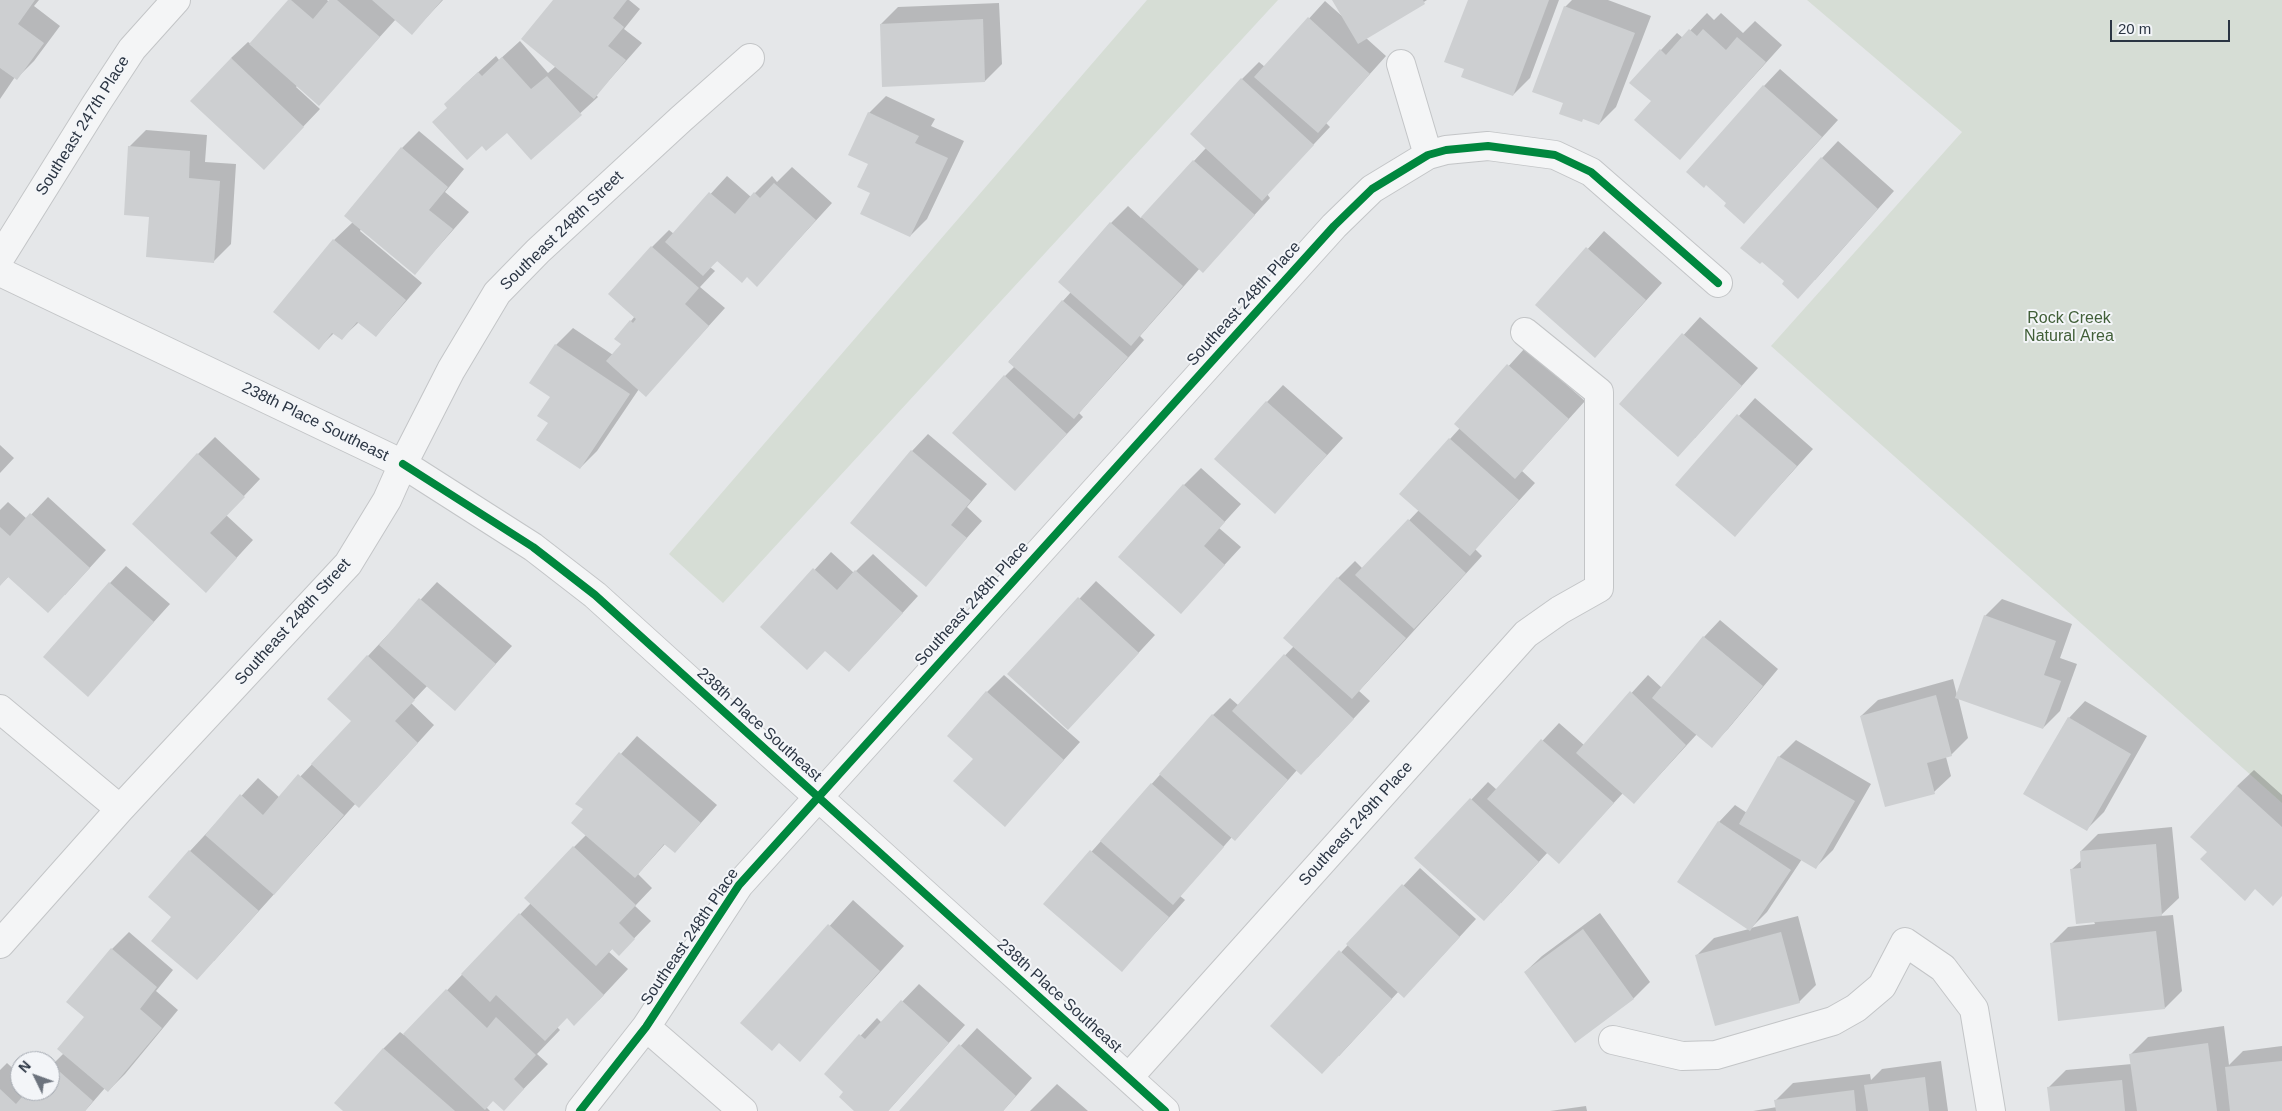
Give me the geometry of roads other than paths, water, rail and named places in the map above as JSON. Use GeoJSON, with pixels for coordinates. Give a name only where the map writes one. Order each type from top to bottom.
{"type":"FeatureCollection","features":[{"type":"Feature","properties":{"kind":"street","name":"Southeast 247th Place"},"geometry":{"type":"LineString","coordinates":[[0,258],[132,49],[176,0]]}},
{"type":"Feature","properties":{"kind":"street","name":"Southeast 248th Street"},"geometry":{"type":"LineString","coordinates":[[0,944],[120,809],[348,564],[388,500],[403,464],[452,370],[497,293],[581,211],[750,58]]}},
{"type":"Feature","properties":{"kind":"street"},"geometry":{"type":"LineString","coordinates":[[1401,64],[1428,155]]}},
{"type":"Feature","properties":{"kind":"street","name":"Southeast 248th Place"},"geometry":{"type":"LineString","coordinates":[[580,1111],[646,1027],[739,885],[817,796],[1334,226],[1372,189],[1428,155],[1446,150],[1488,146],[1555,155],[1590,172],[1718,283]]}},
{"type":"Feature","properties":{"kind":"street","name":"238th Place Southeast"},"geometry":{"type":"LineString","coordinates":[[0,272],[403,464],[533,547],[596,595],[1165,1111]]}},
{"type":"Feature","properties":{"kind":"street","name":"Southeast 249th Place"},"geometry":{"type":"LineString","coordinates":[[1129,1077],[1526,634],[1560,610],[1599,588],[1599,392],[1525,332]]}},
{"type":"Feature","properties":{"kind":"street"},"geometry":{"type":"LineString","coordinates":[[0,709],[120,809]]}},
{"type":"Feature","properties":{"kind":"street"},"geometry":{"type":"LineString","coordinates":[[1612,1040],[1682,1056],[1716,1055],[1833,1021],[1856,1008],[1882,986],[1905,942],[1943,968],[1974,1009],[1991,1111]]}},
{"type":"Feature","properties":{"kind":"street"},"geometry":{"type":"LineString","coordinates":[[646,1027],[744,1111]]}},
{"type":"Feature","properties":{"kind":"park label","name":"Rock Creek Natural Area"},"geometry":{"type":"Point","coordinates":[2069,328]}}]}
